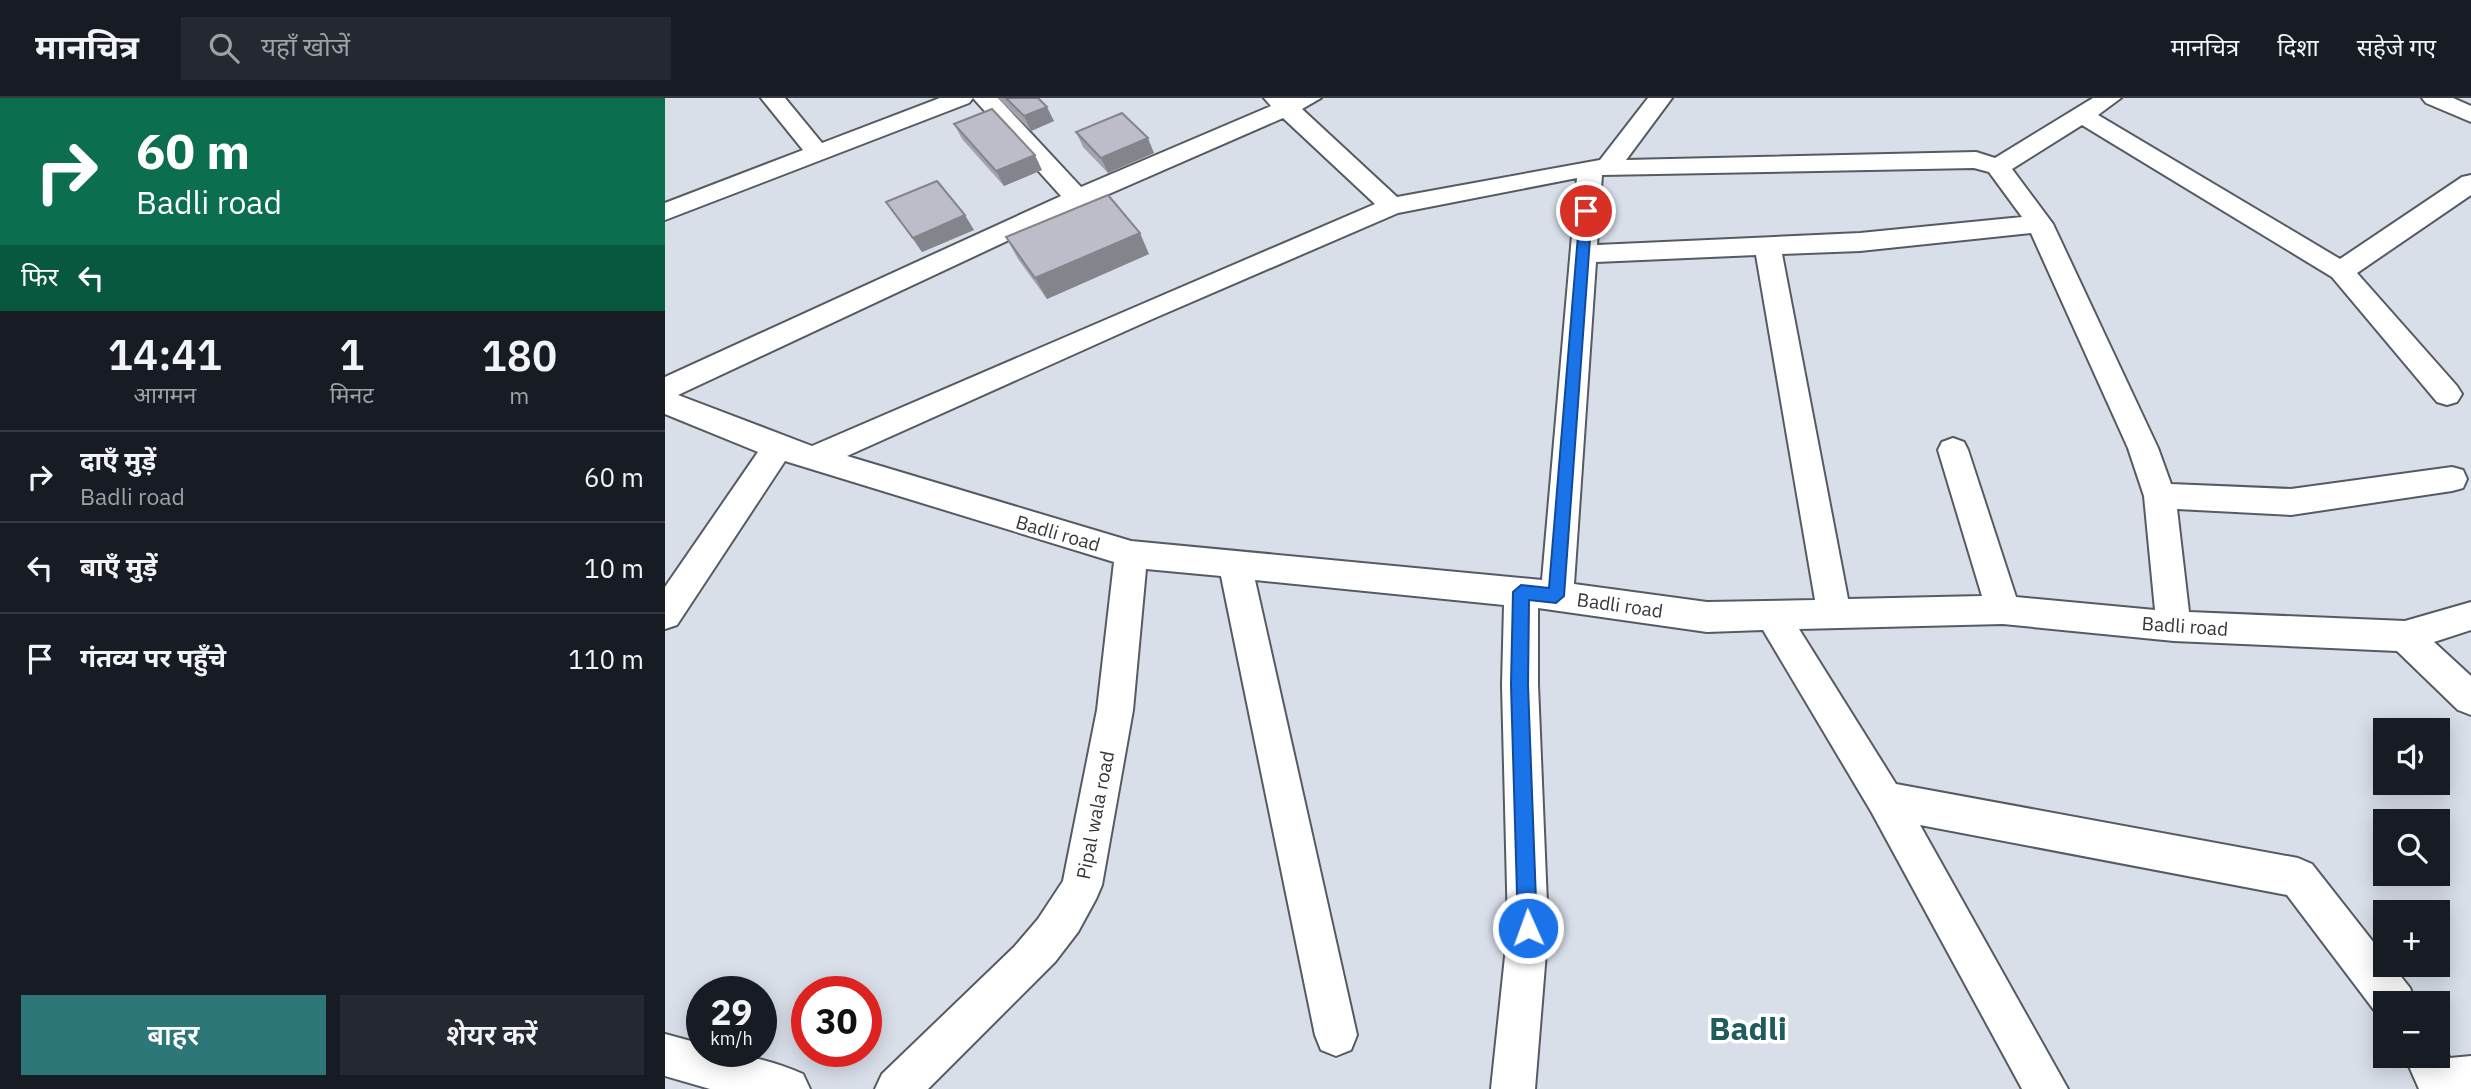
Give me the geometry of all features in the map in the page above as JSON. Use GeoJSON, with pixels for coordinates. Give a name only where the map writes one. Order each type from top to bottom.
{"type":"FeatureCollection","features":[{"type":"Feature","properties":{"kind":"street"},"geometry":{"type":"LineString","coordinates":[[773,98],[818,153]]}},
{"type":"Feature","properties":{"kind":"street"},"geometry":{"type":"LineString","coordinates":[[665,212],[961,98]]}},
{"type":"Feature","properties":{"kind":"street"},"geometry":{"type":"LineString","coordinates":[[985,98],[1077,198]]}},
{"type":"Feature","properties":{"kind":"street"},"geometry":{"type":"LineString","coordinates":[[1513,1089],[1528,928],[1520,685],[1539,594],[1582,254],[1599,167],[1660,98]]}},
{"type":"Feature","properties":{"kind":"street"},"geometry":{"type":"LineString","coordinates":[[1999,167],[2109,98]]}},
{"type":"Feature","properties":{"kind":"street"},"geometry":{"type":"LineString","coordinates":[[2434,98],[2471,115]]}},
{"type":"Feature","properties":{"kind":"street"},"geometry":{"type":"LineString","coordinates":[[665,389],[1291,101],[1392,206]]}},
{"type":"Feature","properties":{"kind":"street"},"geometry":{"type":"LineString","coordinates":[[2082,116],[2341,271],[2447,394]]}},
{"type":"Feature","properties":{"kind":"street"},"geometry":{"type":"LineString","coordinates":[[816,457],[1140,313],[1392,206],[1599,167],[1976,160],[1999,167],[2040,224],[2143,448],[2160,496],[2174,626]]}},
{"type":"Feature","properties":{"kind":"street"},"geometry":{"type":"LineString","coordinates":[[2341,271],[2470,185]]}},
{"type":"Feature","properties":{"kind":"street"},"geometry":{"type":"LineString","coordinates":[[1582,254],[1860,242],[2040,224]]}},
{"type":"Feature","properties":{"kind":"street"},"geometry":{"type":"LineString","coordinates":[[1767,246],[1834,614]]}},
{"type":"Feature","properties":{"kind":"street","name":"Badli road"},"geometry":{"type":"LineString","coordinates":[[665,402],[778,447],[983,512],[1131,554],[1539,594],[1707,617],[2003,610],[2174,626],[2405,636],[2471,615]]}},
{"type":"Feature","properties":{"kind":"street"},"geometry":{"type":"LineString","coordinates":[[665,615],[778,447]]}},
{"type":"Feature","properties":{"kind":"street"},"geometry":{"type":"LineString","coordinates":[[1953,450],[2003,610]]}},
{"type":"Feature","properties":{"kind":"street"},"geometry":{"type":"LineString","coordinates":[[2160,496],[2291,502],[2452,479]]}},
{"type":"Feature","properties":{"kind":"street","name":"Pipal wala road"},"geometry":{"type":"LineString","coordinates":[[897,1089],[1040,950],[1071,911],[1082,885],[1115,710],[1131,554]]}},
{"type":"Feature","properties":{"kind":"street"},"geometry":{"type":"LineString","coordinates":[[1235,563],[1336,1035]]}},
{"type":"Feature","properties":{"kind":"street"},"geometry":{"type":"LineString","coordinates":[[1772,615],[1885,800],[2046,1089]]}},
{"type":"Feature","properties":{"kind":"street"},"geometry":{"type":"LineString","coordinates":[[2405,636],[2471,699]]}},
{"type":"Feature","properties":{"kind":"street"},"geometry":{"type":"LineString","coordinates":[[1885,800],[2298,878],[2386,991]]}},
{"type":"Feature","properties":{"kind":"street"},"geometry":{"type":"LineString","coordinates":[[665,1055],[788,1089]]}},
{"type":"Feature","properties":{"kind":"street"},"geometry":{"type":"LineString","coordinates":[[2432,1068],[2438,1081],[2471,1078]]}},
{"type":"Feature","properties":{"kind":"building"},"geometry":{"type":"Polygon","coordinates":[[[1006,98],[1038,98],[1047,107],[1024,116],[1006,98]]]}},
{"type":"Feature","properties":{"kind":"building"},"geometry":{"type":"Polygon","coordinates":[[[992,109],[1035,155],[996,171],[954,124],[992,109]]]}},
{"type":"Feature","properties":{"kind":"building"},"geometry":{"type":"Polygon","coordinates":[[[1122,113],[1148,138],[1101,158],[1076,132],[1122,113]]]}},
{"type":"Feature","properties":{"kind":"building"},"geometry":{"type":"Polygon","coordinates":[[[937,181],[965,215],[913,238],[886,202],[937,181]]]}},
{"type":"Feature","properties":{"kind":"building"},"geometry":{"type":"Polygon","coordinates":[[[1108,195],[1140,233],[1035,278],[1006,237],[1108,195]]]}},
{"type":"Feature","properties":{"kind":"district","name":"Badli"},"geometry":{"type":"Point","coordinates":[1748,1029]}},
{"type":"Feature","properties":{"kind":"route"},"geometry":{"type":"LineString","coordinates":[[1528,928],[1520,685],[1521,592],[1556,596],[1586,211]]}}]}
